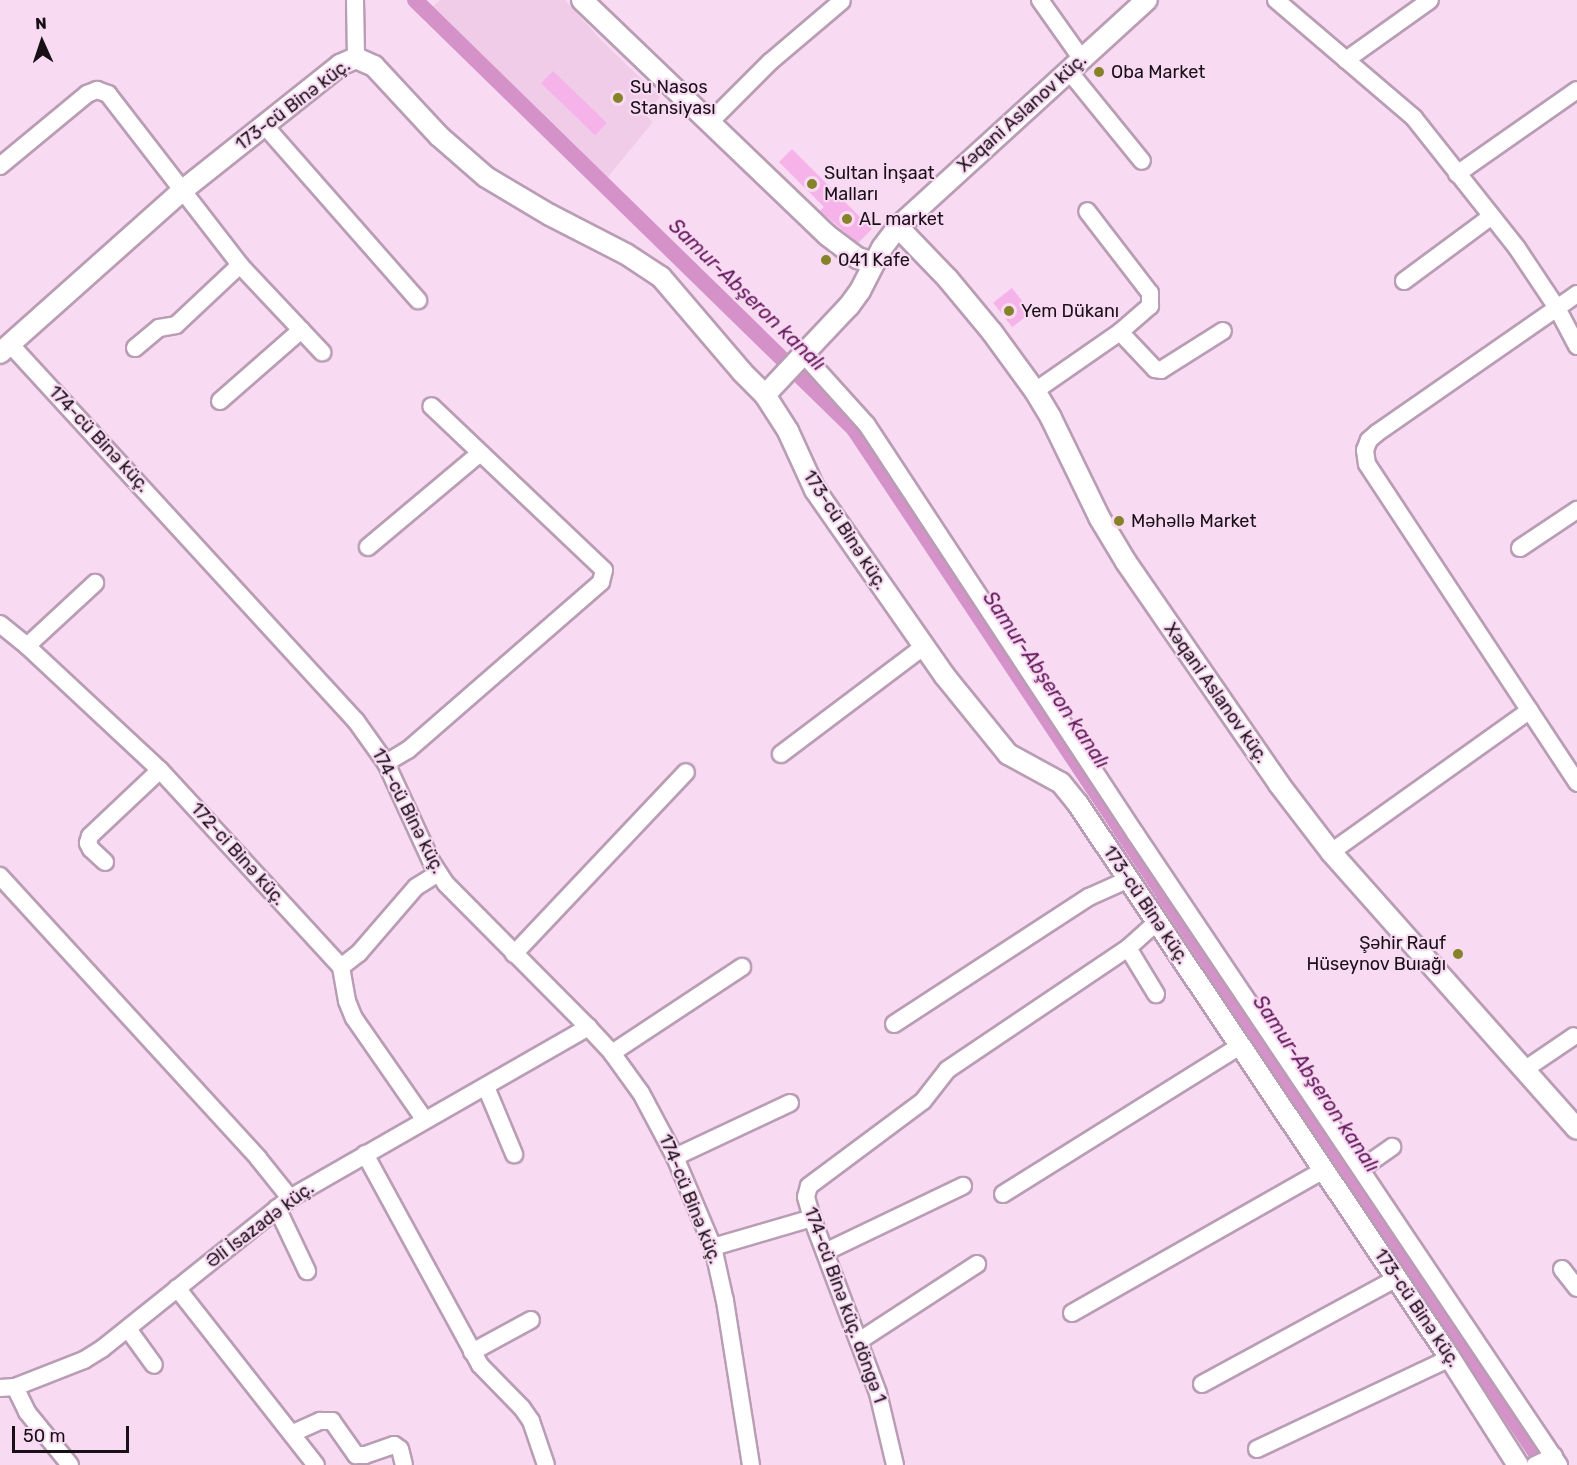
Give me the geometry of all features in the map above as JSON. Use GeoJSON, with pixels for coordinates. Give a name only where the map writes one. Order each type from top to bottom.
{"type":"FeatureCollection","features":[{"type":"Feature","properties":{"kind":"street"},"geometry":{"type":"LineString","coordinates":[[355,0],[356,58]]}},
{"type":"Feature","properties":{"kind":"street"},"geometry":{"type":"LineString","coordinates":[[582,0],[826,235],[858,258],[874,263]]}},
{"type":"Feature","properties":{"kind":"street"},"geometry":{"type":"LineString","coordinates":[[1040,0],[1075,64],[1142,161]]}},
{"type":"Feature","properties":{"kind":"street","name":"Xəqani Aslanov küç."},"geometry":{"type":"LineString","coordinates":[[765,396],[849,306],[898,226],[1147,0]]}},
{"type":"Feature","properties":{"kind":"street"},"geometry":{"type":"LineString","coordinates":[[1276,0],[1414,118],[1518,248],[1557,308],[1577,346]]}},
{"type":"Feature","properties":{"kind":"street"},"geometry":{"type":"LineString","coordinates":[[1346,60],[1430,0]]}},
{"type":"Feature","properties":{"kind":"street"},"geometry":{"type":"LineString","coordinates":[[709,123],[770,62],[842,1]]}},
{"type":"Feature","properties":{"kind":"street","name":"173-cü Binə küç."},"geometry":{"type":"LineString","coordinates":[[5,348],[183,190],[340,65],[356,58],[365,60],[382,74],[439,136],[486,177],[550,215],[626,254],[661,277],[765,396],[788,431],[815,490],[923,646],[1008,754],[1061,783],[1129,879],[1397,1278],[1518,1465]]}},
{"type":"Feature","properties":{"kind":"street"},"geometry":{"type":"LineString","coordinates":[[0,166],[87,94],[98,90],[108,94],[240,265],[322,352]]}},
{"type":"Feature","properties":{"kind":"street"},"geometry":{"type":"LineString","coordinates":[[1457,174],[1577,90]]}},
{"type":"Feature","properties":{"kind":"street"},"geometry":{"type":"LineString","coordinates":[[265,126],[418,300]]}},
{"type":"Feature","properties":{"kind":"street"},"geometry":{"type":"LineString","coordinates":[[1035,392],[1120,332],[1150,306],[1152,300],[1150,293],[1087,211]]}},
{"type":"Feature","properties":{"kind":"street"},"geometry":{"type":"LineString","coordinates":[[1404,281],[1492,216]]}},
{"type":"Feature","properties":{"kind":"street","name":"Xəqani Aslanov küç."},"geometry":{"type":"LineString","coordinates":[[898,226],[948,279],[992,332],[1035,392],[1051,418],[1099,517],[1126,562],[1279,784],[1331,852],[1577,1129]]}},
{"type":"Feature","properties":{"kind":"street"},"geometry":{"type":"LineString","coordinates":[[135,348],[159,328],[176,325],[240,265]]}},
{"type":"Feature","properties":{"kind":"street"},"geometry":{"type":"LineString","coordinates":[[1577,294],[1377,433],[1369,440],[1365,450],[1367,464],[1577,783]]}},
{"type":"Feature","properties":{"kind":"street"},"geometry":{"type":"LineString","coordinates":[[220,400],[301,330]]}},
{"type":"Feature","properties":{"kind":"street"},"geometry":{"type":"LineString","coordinates":[[1120,332],[1155,369],[1161,370],[1223,331]]}},
{"type":"Feature","properties":{"kind":"street","name":"174-cü Binə küç."},"geometry":{"type":"LineString","coordinates":[[5,348],[309,667],[356,721],[386,763],[438,873],[612,1053],[641,1093],[675,1156],[713,1247],[725,1301],[751,1465]]}},
{"type":"Feature","properties":{"kind":"street"},"geometry":{"type":"LineString","coordinates":[[804,355],[867,425],[1128,824],[1362,1168],[1556,1460],[1535,1465]]}},
{"type":"Feature","properties":{"kind":"street"},"geometry":{"type":"LineString","coordinates":[[386,763],[408,750],[602,582],[604,570],[431,406]]}},
{"type":"Feature","properties":{"kind":"street"},"geometry":{"type":"LineString","coordinates":[[368,547],[480,453]]}},
{"type":"Feature","properties":{"kind":"street"},"geometry":{"type":"LineString","coordinates":[[1520,548],[1577,510]]}},
{"type":"Feature","properties":{"kind":"street"},"geometry":{"type":"LineString","coordinates":[[27,646],[95,583]]}},
{"type":"Feature","properties":{"kind":"street","name":"172-ci Binə küç."},"geometry":{"type":"LineString","coordinates":[[0,624],[27,646],[160,770],[341,967]]}},
{"type":"Feature","properties":{"kind":"street"},"geometry":{"type":"LineString","coordinates":[[781,753],[923,646]]}},
{"type":"Feature","properties":{"kind":"street"},"geometry":{"type":"LineString","coordinates":[[1331,852],[1530,710]]}},
{"type":"Feature","properties":{"kind":"street"},"geometry":{"type":"LineString","coordinates":[[105,862],[91,849],[88,843],[90,836],[160,770]]}},
{"type":"Feature","properties":{"kind":"street"},"geometry":{"type":"LineString","coordinates":[[514,954],[686,772]]}},
{"type":"Feature","properties":{"kind":"street"},"geometry":{"type":"LineString","coordinates":[[425,1120],[354,1018],[345,994],[341,967],[358,953],[416,887],[438,873]]}},
{"type":"Feature","properties":{"kind":"street"},"geometry":{"type":"LineString","coordinates":[[0,876],[258,1158],[284,1204],[307,1271]]}},
{"type":"Feature","properties":{"kind":"street"},"geometry":{"type":"LineString","coordinates":[[894,1024],[1089,897],[1129,879]]}},
{"type":"Feature","properties":{"kind":"street","name":"174-cü Binə küç. döngə 1"},"geometry":{"type":"LineString","coordinates":[[896,1465],[878,1393],[812,1218],[806,1197],[809,1186],[923,1101],[947,1070],[1128,948],[1157,922]]}},
{"type":"Feature","properties":{"kind":"street"},"geometry":{"type":"LineString","coordinates":[[1128,948],[1156,994]]}},
{"type":"Feature","properties":{"kind":"street"},"geometry":{"type":"LineString","coordinates":[[612,1053],[742,967]]}},
{"type":"Feature","properties":{"kind":"street","name":"Əli İsazadə küç."},"geometry":{"type":"LineString","coordinates":[[8,1388],[84,1360],[128,1329],[284,1204],[364,1154],[486,1087],[588,1027]]}},
{"type":"Feature","properties":{"kind":"street"},"geometry":{"type":"LineString","coordinates":[[1524,1070],[1574,1036]]}},
{"type":"Feature","properties":{"kind":"street"},"geometry":{"type":"LineString","coordinates":[[1003,1194],[1240,1046]]}},
{"type":"Feature","properties":{"kind":"street"},"geometry":{"type":"LineString","coordinates":[[486,1087],[513,1154]]}},
{"type":"Feature","properties":{"kind":"street"},"geometry":{"type":"LineString","coordinates":[[675,1156],[790,1103]]}},
{"type":"Feature","properties":{"kind":"street"},"geometry":{"type":"LineString","coordinates":[[1362,1168],[1392,1148]]}},
{"type":"Feature","properties":{"kind":"street"},"geometry":{"type":"LineString","coordinates":[[364,1154],[480,1365],[531,1420],[546,1465]]}},
{"type":"Feature","properties":{"kind":"street"},"geometry":{"type":"LineString","coordinates":[[1072,1312],[1324,1170]]}},
{"type":"Feature","properties":{"kind":"street"},"geometry":{"type":"LineString","coordinates":[[825,1252],[963,1186]]}},
{"type":"Feature","properties":{"kind":"street"},"geometry":{"type":"LineString","coordinates":[[713,1247],[812,1218]]}},
{"type":"Feature","properties":{"kind":"street"},"geometry":{"type":"LineString","coordinates":[[859,1341],[977,1264]]}},
{"type":"Feature","properties":{"kind":"street"},"geometry":{"type":"LineString","coordinates":[[1562,1269],[1577,1288]]}},
{"type":"Feature","properties":{"kind":"street"},"geometry":{"type":"LineString","coordinates":[[1202,1384],[1397,1278]]}},
{"type":"Feature","properties":{"kind":"street"},"geometry":{"type":"LineString","coordinates":[[177,1288],[316,1465]]}},
{"type":"Feature","properties":{"kind":"street"},"geometry":{"type":"LineString","coordinates":[[472,1352],[531,1320]]}},
{"type":"Feature","properties":{"kind":"street"},"geometry":{"type":"LineString","coordinates":[[128,1329],[154,1365]]}},
{"type":"Feature","properties":{"kind":"street"},"geometry":{"type":"LineString","coordinates":[[1257,1449],[1450,1358]]}},
{"type":"Feature","properties":{"kind":"street"},"geometry":{"type":"LineString","coordinates":[[8,1388],[70,1465]]}},
{"type":"Feature","properties":{"kind":"street"},"geometry":{"type":"LineString","coordinates":[[293,1433],[320,1421],[332,1420],[356,1455],[365,1455],[394,1444],[400,1449],[404,1465]]}},
{"type":"Feature","properties":{"kind":"shaded area"},"geometry":{"type":"Polygon","coordinates":[[[440,0],[565,0],[603,42],[660,97],[645,114],[653,122],[607,178],[432,7],[440,0]]]}},
{"type":"Feature","properties":{"kind":"building"},"geometry":{"type":"Polygon","coordinates":[[[553,71],[607,123],[595,135],[541,83],[553,71]]]}},
{"type":"Feature","properties":{"kind":"building"},"geometry":{"type":"Polygon","coordinates":[[[792,149],[872,229],[858,243],[820,211],[824,207],[779,162],[792,149]]]}},
{"type":"Feature","properties":{"kind":"building"},"geometry":{"type":"Polygon","coordinates":[[[1012,288],[1031,312],[1012,327],[993,303],[1012,288]]]}},
{"type":"Feature","properties":{"kind":"waterway","name":"Samur-Abşeron kanalı"},"geometry":{"type":"LineString","coordinates":[[415,0],[854,429],[1544,1465]]}},
{"type":"Feature","properties":{"kind":"place","name":"Oba Market"},"geometry":{"type":"Point","coordinates":[1099,72]}},
{"type":"Feature","properties":{"kind":"place","name":"Su Nasos Stansiyası"},"geometry":{"type":"Point","coordinates":[618,98]}},
{"type":"Feature","properties":{"kind":"place","name":"Sultan İnşaat Malları"},"geometry":{"type":"Point","coordinates":[812,184]}},
{"type":"Feature","properties":{"kind":"place","name":"AL market"},"geometry":{"type":"Point","coordinates":[847,219]}},
{"type":"Feature","properties":{"kind":"place","name":"041 Kafe"},"geometry":{"type":"Point","coordinates":[826,260]}},
{"type":"Feature","properties":{"kind":"place","name":"Yem Dükanı"},"geometry":{"type":"Point","coordinates":[1009,311]}},
{"type":"Feature","properties":{"kind":"place","name":"Məhəllə Market"},"geometry":{"type":"Point","coordinates":[1119,521]}},
{"type":"Feature","properties":{"kind":"place","name":"Şəhir Rauf Hüseynov Buıağı"},"geometry":{"type":"Point","coordinates":[1458,954]}}]}
